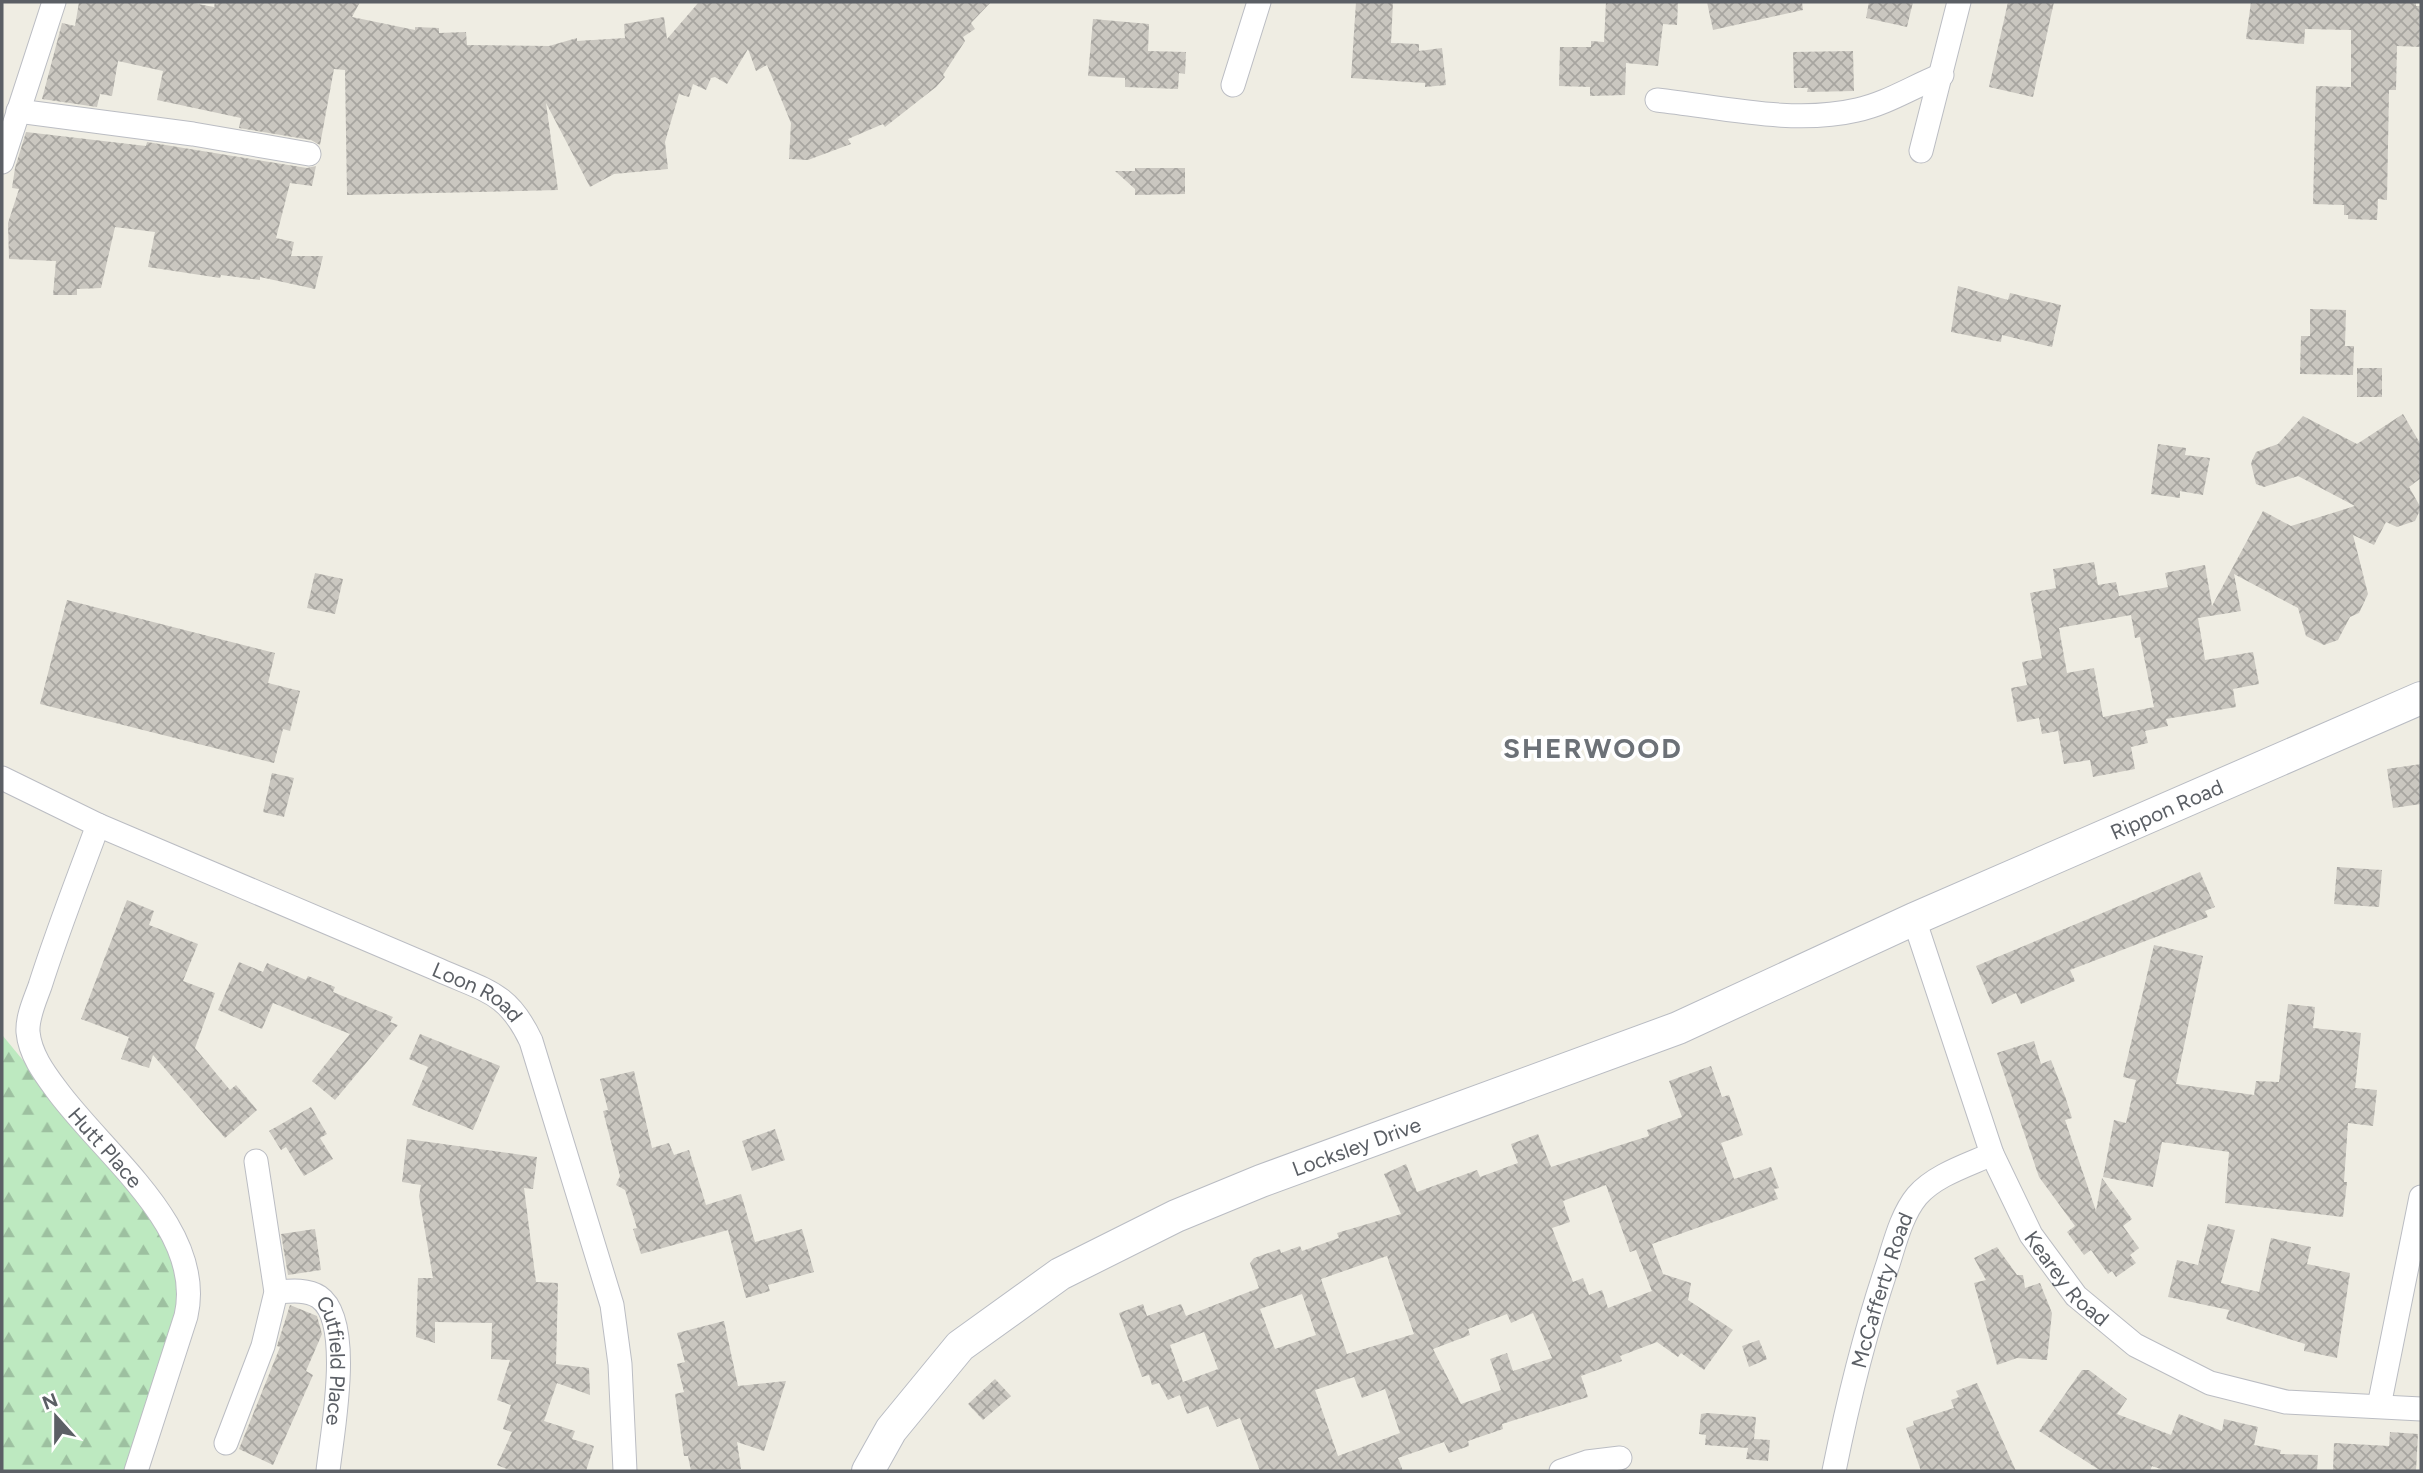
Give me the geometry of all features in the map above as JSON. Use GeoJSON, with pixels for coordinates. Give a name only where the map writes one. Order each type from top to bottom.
{"type":"FeatureCollection","features":[{"type":"Feature","properties":{"kind":"street"},"geometry":{"type":"LineString","coordinates":[[2,162],[54,2]]}},
{"type":"Feature","properties":{"kind":"street"},"geometry":{"type":"LineString","coordinates":[[1233,85],[1259,2]]}},
{"type":"Feature","properties":{"kind":"street"},"geometry":{"type":"LineString","coordinates":[[1921,151],[1959,2]]}},
{"type":"Feature","properties":{"kind":"street"},"geometry":{"type":"LineString","coordinates":[[1657,100],[1781,114],[1831,115],[1859,110],[1942,75]]}},
{"type":"Feature","properties":{"kind":"street"},"geometry":{"type":"LineString","coordinates":[[18,111],[193,134],[309,154]]}},
{"type":"Feature","properties":{"kind":"street","name":"Rippon Road"},"geometry":{"type":"LineString","coordinates":[[1914,919],[2421,698]]}},
{"type":"Feature","properties":{"kind":"street","name":"Loon Road"},"geometry":{"type":"LineString","coordinates":[[2,778],[99,825],[450,975],[501,999],[519,1016],[531,1041],[612,1306],[620,1364],[625,1471]]}},
{"type":"Feature","properties":{"kind":"street","name":"Hutt Place"},"geometry":{"type":"LineString","coordinates":[[99,825],[47,962],[28,1032],[42,1069],[65,1101],[173,1230],[189,1273],[191,1296],[186,1316],[136,1471]]}},
{"type":"Feature","properties":{"kind":"street","name":"Kearey Road"},"geometry":{"type":"LineString","coordinates":[[1914,919],[1992,1154],[2031,1235],[2076,1296],[2135,1345],[2210,1383],[2286,1402],[2421,1409]]}},
{"type":"Feature","properties":{"kind":"street","name":"Locksley Drive"},"geometry":{"type":"LineString","coordinates":[[868,1471],[891,1430],[960,1346],[1060,1275],[1176,1216],[1261,1181],[1678,1028],[1914,919]]}},
{"type":"Feature","properties":{"kind":"street","name":"McCafferty Road"},"geometry":{"type":"LineString","coordinates":[[1834,1471],[1865,1335],[1893,1248],[1912,1203],[1919,1193],[1941,1178],[1992,1154]]}},
{"type":"Feature","properties":{"kind":"street"},"geometry":{"type":"LineString","coordinates":[[226,1443],[263,1346],[276,1292],[256,1161]]}},
{"type":"Feature","properties":{"kind":"street"},"geometry":{"type":"LineString","coordinates":[[2379,1406],[2421,1197]]}},
{"type":"Feature","properties":{"kind":"street","name":"Cutfield Place"},"geometry":{"type":"LineString","coordinates":[[276,1292],[302,1291],[319,1297],[333,1314],[338,1332],[336,1404],[328,1471]]}},
{"type":"Feature","properties":{"kind":"street"},"geometry":{"type":"LineString","coordinates":[[1561,1471],[1587,1462],[1620,1458]]}},
{"type":"Feature","properties":{"kind":"green space"},"geometry":{"type":"Polygon","coordinates":[[[3,1036],[180,1251],[186,1279],[126,1471],[2,1471],[3,1036]]]}},
{"type":"Feature","properties":{"kind":"building"},"geometry":{"type":"Polygon","coordinates":[[[79,2],[187,2],[214,7],[215,2],[360,2],[352,17],[415,30],[415,27],[439,28],[439,33],[466,32],[467,45],[549,46],[577,38],[577,41],[625,38],[624,24],[664,17],[667,39],[699,2],[991,2],[971,23],[975,29],[963,37],[965,41],[943,75],[945,77],[936,87],[885,127],[883,124],[848,139],[851,144],[808,160],[789,159],[791,123],[767,65],[756,71],[748,49],[727,84],[715,77],[711,78],[706,90],[693,84],[689,97],[679,94],[665,142],[668,169],[614,174],[590,187],[546,103],[558,190],[347,195],[345,70],[334,69],[320,145],[311,140],[239,128],[241,118],[157,100],[163,71],[118,61],[112,96],[100,94],[97,107],[42,99],[62,23],[75,26],[79,2]]]}},
{"type":"Feature","properties":{"kind":"building"},"geometry":{"type":"Polygon","coordinates":[[[1356,2],[1393,2],[1391,43],[1419,44],[1419,51],[1442,48],[1446,85],[1425,87],[1425,83],[1351,78],[1356,2]]]}},
{"type":"Feature","properties":{"kind":"building"},"geometry":{"type":"Polygon","coordinates":[[[1606,2],[1678,2],[1677,25],[1663,24],[1658,66],[1626,63],[1625,95],[1590,96],[1590,87],[1559,86],[1560,47],[1591,47],[1591,41],[1604,42],[1606,2]]]}},
{"type":"Feature","properties":{"kind":"building"},"geometry":{"type":"Polygon","coordinates":[[[1707,2],[1802,2],[1803,10],[1713,30],[1707,2]]]}},
{"type":"Feature","properties":{"kind":"building"},"geometry":{"type":"Polygon","coordinates":[[[1869,2],[1913,2],[1907,27],[1866,18],[1869,2]]]}},
{"type":"Feature","properties":{"kind":"building"},"geometry":{"type":"Polygon","coordinates":[[[2008,2],[2054,2],[2033,97],[1989,87],[2008,2]]]}},
{"type":"Feature","properties":{"kind":"building"},"geometry":{"type":"Polygon","coordinates":[[[2251,2],[2416,2],[2416,6],[2421,6],[2421,47],[2397,46],[2396,90],[2389,90],[2387,200],[2378,199],[2377,220],[2348,219],[2348,215],[2344,215],[2344,205],[2313,204],[2316,86],[2351,87],[2351,30],[2305,29],[2304,44],[2246,39],[2251,2]]]}},
{"type":"Feature","properties":{"kind":"building"},"geometry":{"type":"Polygon","coordinates":[[[1093,19],[1149,24],[1148,51],[1186,52],[1185,74],[1179,73],[1178,89],[1125,87],[1125,78],[1088,76],[1093,19]]]}},
{"type":"Feature","properties":{"kind":"building"},"geometry":{"type":"Polygon","coordinates":[[[1853,51],[1854,91],[1807,92],[1808,88],[1794,88],[1793,52],[1853,51]]]}},
{"type":"Feature","properties":{"kind":"building"},"geometry":{"type":"Polygon","coordinates":[[[26,132],[146,146],[147,142],[307,168],[316,166],[312,186],[290,183],[276,238],[294,242],[291,256],[323,256],[315,289],[260,277],[260,280],[221,275],[220,278],[148,267],[155,232],[115,227],[101,288],[77,289],[77,295],[53,295],[56,261],[9,259],[8,223],[19,189],[12,188],[26,132]]]}},
{"type":"Feature","properties":{"kind":"building"},"geometry":{"type":"Polygon","coordinates":[[[1135,168],[1185,168],[1185,194],[1135,195],[1135,189],[1115,171],[1135,171],[1135,168]]]}},
{"type":"Feature","properties":{"kind":"building"},"geometry":{"type":"Polygon","coordinates":[[[1958,286],[2008,300],[2010,293],[2061,305],[2052,347],[2002,335],[2001,342],[1951,332],[1958,286]]]}},
{"type":"Feature","properties":{"kind":"building"},"geometry":{"type":"Polygon","coordinates":[[[2310,309],[2346,310],[2345,346],[2354,346],[2353,375],[2300,374],[2301,336],[2310,336],[2310,309]]]}},
{"type":"Feature","properties":{"kind":"building"},"geometry":{"type":"Polygon","coordinates":[[[2357,368],[2382,368],[2382,397],[2357,397],[2357,368]]]}},
{"type":"Feature","properties":{"kind":"building"},"geometry":{"type":"Polygon","coordinates":[[[2403,414],[2421,445],[2421,478],[2409,487],[2421,508],[2415,521],[2397,527],[2386,522],[2374,545],[2353,535],[2368,594],[2359,613],[2350,617],[2338,640],[2324,645],[2306,636],[2298,608],[2234,574],[2241,611],[2198,618],[2205,660],[2253,652],[2259,684],[2233,689],[2236,707],[2166,719],[2168,726],[2145,731],[2148,743],[2131,747],[2135,769],[2093,777],[2090,760],[2064,764],[2058,731],[2042,734],[2039,718],[2017,722],[2011,688],[2027,685],[2022,662],[2042,658],[2030,593],[2056,588],[2053,569],[2094,562],[2098,585],[2116,582],[2119,596],[2168,587],[2165,573],[2205,565],[2212,606],[2263,511],[2291,526],[2355,506],[2298,476],[2264,487],[2256,484],[2251,463],[2256,452],[2278,444],[2303,416],[2357,444],[2403,414]],[[2131,615],[2059,628],[2067,673],[2094,668],[2103,717],[2154,707],[2140,637],[2135,638],[2131,615]]]}},
{"type":"Feature","properties":{"kind":"building"},"geometry":{"type":"Polygon","coordinates":[[[2158,444],[2186,448],[2185,455],[2210,458],[2203,495],[2180,491],[2180,498],[2151,494],[2158,444]]]}},
{"type":"Feature","properties":{"kind":"building"},"geometry":{"type":"Polygon","coordinates":[[[315,573],[343,579],[335,614],[307,608],[315,573]]]}},
{"type":"Feature","properties":{"kind":"building"},"geometry":{"type":"Polygon","coordinates":[[[67,600],[275,653],[268,683],[300,691],[290,731],[283,729],[274,763],[40,704],[67,600]]]}},
{"type":"Feature","properties":{"kind":"building"},"geometry":{"type":"Polygon","coordinates":[[[2421,764],[2421,804],[2393,808],[2387,769],[2421,764]]]}},
{"type":"Feature","properties":{"kind":"building"},"geometry":{"type":"Polygon","coordinates":[[[272,773],[294,778],[284,817],[263,812],[272,773]]]}},
{"type":"Feature","properties":{"kind":"building"},"geometry":{"type":"Polygon","coordinates":[[[2337,867],[2382,870],[2379,907],[2334,904],[2337,867]]]}},
{"type":"Feature","properties":{"kind":"building"},"geometry":{"type":"Polygon","coordinates":[[[2200,872],[2215,907],[2205,911],[2208,917],[2070,970],[2075,981],[2021,1004],[2016,993],[1992,1004],[1976,966],[2200,872]]]}},
{"type":"Feature","properties":{"kind":"building"},"geometry":{"type":"Polygon","coordinates":[[[127,900],[154,911],[149,925],[198,944],[183,981],[215,993],[195,1048],[230,1090],[236,1085],[257,1110],[225,1138],[153,1055],[149,1068],[121,1059],[129,1037],[81,1019],[127,900]]]}},
{"type":"Feature","properties":{"kind":"building"},"geometry":{"type":"Polygon","coordinates":[[[2154,945],[2203,956],[2176,1084],[2254,1095],[2256,1081],[2279,1082],[2288,1004],[2315,1007],[2313,1028],[2361,1033],[2355,1088],[2377,1090],[2373,1126],[2348,1123],[2344,1182],[2347,1182],[2343,1217],[2225,1203],[2229,1152],[2162,1142],[2153,1187],[2103,1177],[2114,1120],[2126,1123],[2136,1080],[2123,1077],[2154,945]]]}},
{"type":"Feature","properties":{"kind":"building"},"geometry":{"type":"Polygon","coordinates":[[[239,962],[263,972],[267,963],[306,980],[308,976],[335,987],[333,992],[393,1017],[390,1022],[398,1025],[335,1100],[312,1081],[350,1034],[273,1003],[262,1029],[218,1010],[239,962]]]}},
{"type":"Feature","properties":{"kind":"building"},"geometry":{"type":"Polygon","coordinates":[[[420,1034],[500,1066],[473,1130],[412,1105],[428,1067],[409,1059],[420,1034]]]}},
{"type":"Feature","properties":{"kind":"building"},"geometry":{"type":"Polygon","coordinates":[[[2034,1041],[2041,1064],[2051,1060],[2065,1096],[2072,1118],[2065,1120],[2096,1211],[2102,1178],[2132,1219],[2123,1226],[2139,1248],[2130,1255],[2136,1263],[2116,1277],[2112,1271],[2108,1274],[2091,1250],[2084,1255],[2067,1232],[2075,1226],[2039,1177],[1997,1053],[2034,1041]]]}},
{"type":"Feature","properties":{"kind":"building"},"geometry":{"type":"Polygon","coordinates":[[[1711,1066],[1722,1097],[1729,1095],[1743,1135],[1721,1143],[1734,1179],[1771,1167],[1779,1188],[1774,1189],[1778,1199],[1652,1244],[1663,1274],[1691,1283],[1688,1300],[1733,1330],[1704,1370],[1681,1353],[1678,1357],[1657,1342],[1620,1356],[1622,1361],[1581,1376],[1588,1397],[1502,1424],[1503,1429],[1468,1441],[1469,1446],[1449,1453],[1444,1442],[1398,1458],[1403,1471],[1260,1471],[1240,1418],[1217,1427],[1208,1406],[1187,1414],[1180,1395],[1168,1400],[1159,1383],[1152,1385],[1149,1375],[1142,1377],[1119,1313],[1143,1304],[1147,1316],[1181,1304],[1186,1316],[1259,1288],[1250,1263],[1254,1258],[1280,1249],[1281,1253],[1300,1246],[1302,1251],[1339,1238],[1337,1233],[1401,1214],[1384,1174],[1406,1164],[1417,1192],[1477,1170],[1480,1177],[1518,1163],[1511,1144],[1538,1134],[1551,1167],[1649,1136],[1647,1130],[1682,1117],[1669,1081],[1711,1066]],[[1606,1185],[1563,1201],[1570,1222],[1552,1228],[1573,1282],[1583,1278],[1589,1295],[1602,1290],[1608,1308],[1652,1291],[1636,1250],[1630,1252],[1606,1185]],[[1387,1256],[1321,1279],[1347,1354],[1414,1334],[1387,1256]],[[1302,1294],[1260,1309],[1275,1349],[1316,1335],[1302,1294]],[[1533,1313],[1511,1323],[1507,1314],[1468,1329],[1470,1335],[1433,1349],[1461,1404],[1501,1390],[1490,1359],[1507,1353],[1513,1371],[1552,1358],[1533,1313]],[[1204,1332],[1170,1345],[1183,1382],[1218,1369],[1204,1332]],[[1354,1377],[1315,1390],[1338,1456],[1400,1433],[1385,1389],[1362,1398],[1354,1377]]]}},
{"type":"Feature","properties":{"kind":"building"},"geometry":{"type":"Polygon","coordinates":[[[634,1071],[652,1148],[669,1143],[674,1155],[689,1150],[706,1205],[741,1194],[755,1242],[802,1229],[814,1272],[768,1285],[770,1291],[746,1298],[728,1230],[641,1254],[633,1229],[637,1228],[625,1190],[616,1185],[620,1176],[603,1111],[608,1110],[600,1079],[634,1071]]]}},
{"type":"Feature","properties":{"kind":"building"},"geometry":{"type":"Polygon","coordinates":[[[311,1107],[327,1134],[320,1138],[333,1159],[304,1176],[286,1147],[281,1150],[269,1131],[311,1107]]]}},
{"type":"Feature","properties":{"kind":"building"},"geometry":{"type":"Polygon","coordinates":[[[775,1129],[785,1160],[752,1171],[742,1141],[775,1129]]]}},
{"type":"Feature","properties":{"kind":"building"},"geometry":{"type":"Polygon","coordinates":[[[407,1139],[537,1157],[533,1189],[524,1188],[536,1282],[558,1283],[556,1364],[589,1368],[590,1395],[557,1383],[544,1421],[575,1431],[572,1439],[594,1446],[586,1471],[512,1471],[497,1465],[512,1432],[503,1429],[511,1405],[497,1400],[510,1360],[491,1359],[492,1323],[435,1322],[435,1343],[416,1337],[418,1278],[433,1278],[419,1196],[421,1185],[402,1182],[407,1139]]]}},
{"type":"Feature","properties":{"kind":"building"},"geometry":{"type":"Polygon","coordinates":[[[2208,1224],[2235,1230],[2221,1283],[2259,1292],[2271,1238],[2311,1247],[2307,1264],[2350,1273],[2337,1358],[2304,1351],[2305,1344],[2226,1319],[2229,1310],[2168,1297],[2177,1260],[2198,1265],[2208,1224]]]}},
{"type":"Feature","properties":{"kind":"building"},"geometry":{"type":"Polygon","coordinates":[[[315,1229],[321,1270],[288,1275],[281,1234],[315,1229]]]}},
{"type":"Feature","properties":{"kind":"building"},"geometry":{"type":"Polygon","coordinates":[[[1997,1247],[2017,1275],[2023,1275],[2025,1288],[2040,1283],[2052,1313],[2047,1360],[2017,1358],[1997,1365],[1974,1283],[1986,1280],[1974,1258],[1997,1247]]]}},
{"type":"Feature","properties":{"kind":"building"},"geometry":{"type":"Polygon","coordinates":[[[290,1305],[317,1316],[322,1334],[306,1371],[313,1375],[273,1465],[239,1449],[280,1347],[277,1346],[290,1305]]]}},
{"type":"Feature","properties":{"kind":"building"},"geometry":{"type":"Polygon","coordinates":[[[724,1321],[738,1386],[786,1381],[764,1451],[737,1442],[741,1469],[691,1471],[688,1456],[684,1456],[675,1394],[684,1392],[677,1364],[685,1362],[677,1333],[724,1321]]]}},
{"type":"Feature","properties":{"kind":"building"},"geometry":{"type":"Polygon","coordinates":[[[1759,1340],[1767,1359],[1749,1367],[1742,1346],[1759,1340]]]}},
{"type":"Feature","properties":{"kind":"building"},"geometry":{"type":"Polygon","coordinates":[[[2082,1370],[2089,1370],[2127,1399],[2117,1414],[2171,1435],[2179,1414],[2222,1431],[2224,1419],[2258,1427],[2254,1445],[2281,1450],[2280,1454],[2318,1455],[2317,1471],[2166,1471],[2152,1466],[2150,1471],[2101,1471],[2039,1431],[2082,1370]]]}},
{"type":"Feature","properties":{"kind":"building"},"geometry":{"type":"Polygon","coordinates":[[[995,1379],[1011,1396],[983,1420],[968,1404],[995,1379]]]}},
{"type":"Feature","properties":{"kind":"building"},"geometry":{"type":"Polygon","coordinates":[[[1977,1383],[2016,1471],[1921,1471],[1906,1428],[1914,1425],[1913,1421],[1954,1408],[1951,1400],[1959,1397],[1956,1391],[1977,1383]]]}},
{"type":"Feature","properties":{"kind":"building"},"geometry":{"type":"Polygon","coordinates":[[[1701,1414],[1756,1417],[1754,1439],[1770,1440],[1768,1461],[1746,1459],[1748,1448],[1705,1445],[1706,1435],[1699,1434],[1701,1414]]]}},
{"type":"Feature","properties":{"kind":"building"},"geometry":{"type":"Polygon","coordinates":[[[2390,1432],[2418,1434],[2416,1471],[2333,1471],[2334,1443],[2389,1446],[2390,1432]]]}},
{"type":"Feature","properties":{"kind":"district","name":"SHERWOOD"},"geometry":{"type":"Point","coordinates":[1593,748]}}]}
